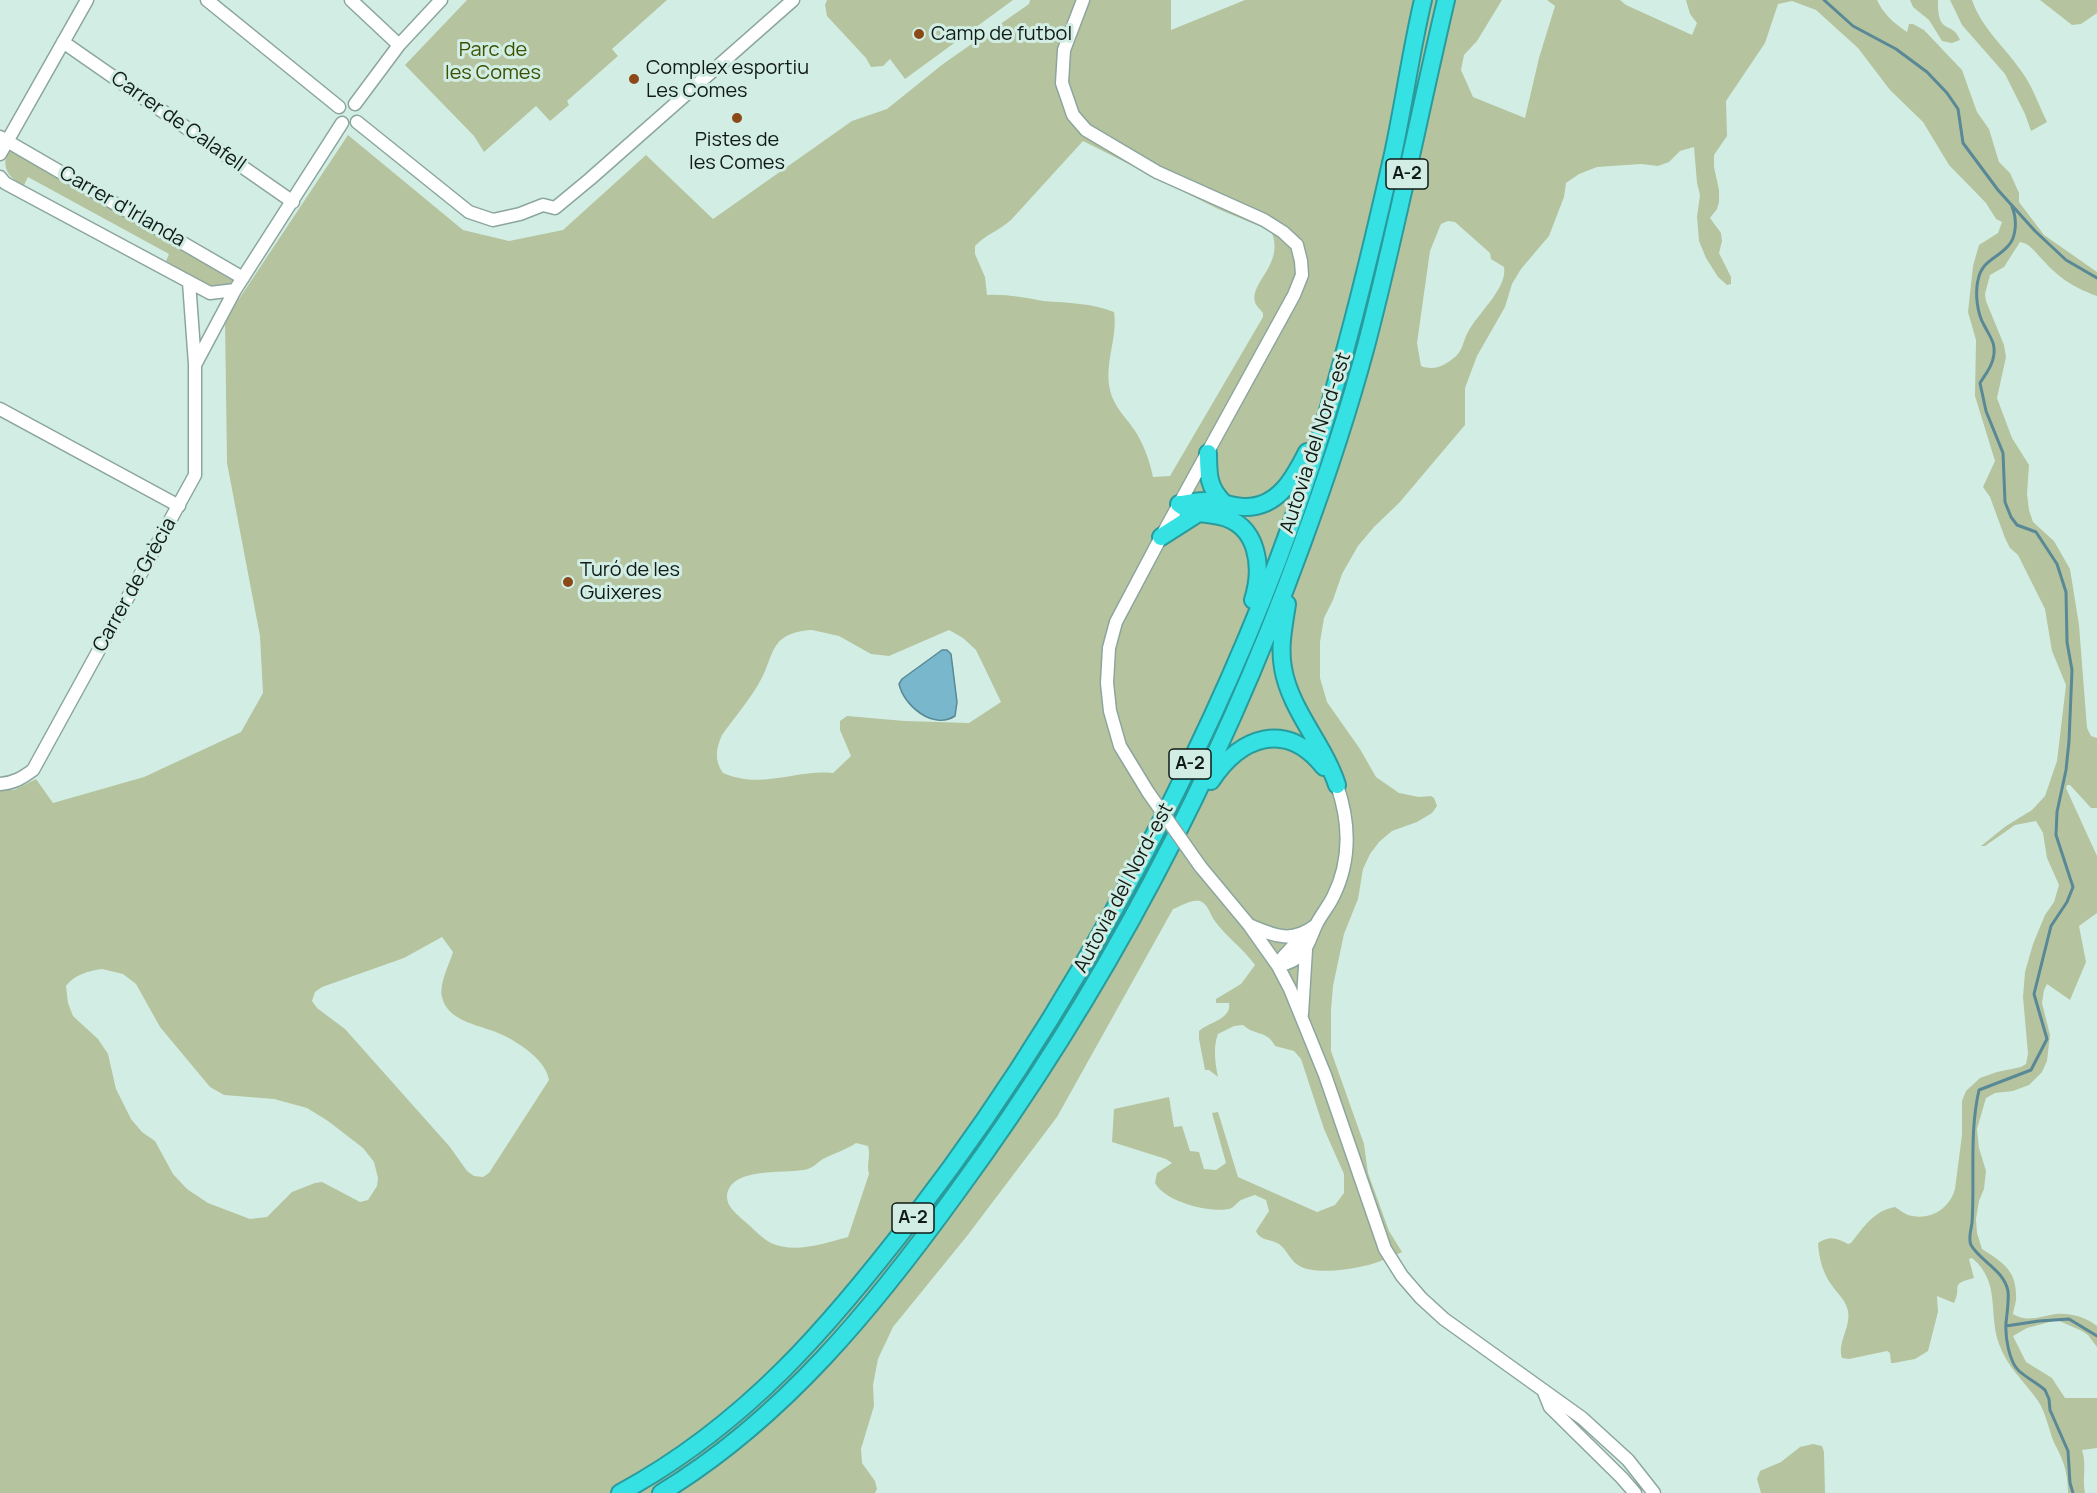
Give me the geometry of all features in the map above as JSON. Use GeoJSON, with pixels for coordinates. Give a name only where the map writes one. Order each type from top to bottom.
{"type":"FeatureCollection","features":[{"type":"Feature","properties":{"kind":"highway","name":"Autovia del Nord-est"},"geometry":{"type":"LineString","coordinates":[[620,1493],[715,1432],[786,1369],[834,1316],[927,1200],[1011,1082],[1089,957],[1138,868],[1199,746],[1244,648],[1301,496],[1367,267],[1394,150],[1413,42],[1423,0]]}},
{"type":"Feature","properties":{"kind":"highway","name":"Autovia del Nord-est"},"geometry":{"type":"LineString","coordinates":[[661,1493],[718,1455],[766,1415],[853,1326],[931,1228],[1003,1129],[1071,1024],[1141,901],[1191,805],[1236,710],[1290,578],[1336,444],[1365,348],[1410,165],[1446,0]]}},
{"type":"Feature","properties":{"kind":"highway"},"geometry":{"type":"LineString","coordinates":[[1179,504],[1201,501],[1247,507],[1258,505],[1280,494],[1292,481],[1307,452],[1320,435]]}},
{"type":"Feature","properties":{"kind":"highway"},"geometry":{"type":"LineString","coordinates":[[1208,453],[1209,483],[1216,496],[1224,503]]}},
{"type":"Feature","properties":{"kind":"highway"},"geometry":{"type":"LineString","coordinates":[[1179,504],[1197,514],[1218,516],[1237,524],[1251,540],[1257,553],[1258,584],[1246,621],[1244,648]]}},
{"type":"Feature","properties":{"kind":"highway"},"geometry":{"type":"LineString","coordinates":[[1161,537],[1197,514]]}},
{"type":"Feature","properties":{"kind":"highway"},"geometry":{"type":"LineString","coordinates":[[1290,578],[1282,633],[1283,669],[1291,695],[1326,758],[1337,785]]}},
{"type":"Feature","properties":{"kind":"highway"},"geometry":{"type":"LineString","coordinates":[[1191,805],[1230,757],[1244,747],[1265,739],[1289,741],[1306,749],[1317,759],[1337,785]]}},
{"type":"Feature","properties":{"kind":"street"},"geometry":{"type":"LineString","coordinates":[[0,154],[3,138],[87,0]]}},
{"type":"Feature","properties":{"kind":"street"},"geometry":{"type":"LineString","coordinates":[[207,0],[339,107]]}},
{"type":"Feature","properties":{"kind":"street"},"geometry":{"type":"LineString","coordinates":[[351,0],[399,45]]}},
{"type":"Feature","properties":{"kind":"street"},"geometry":{"type":"LineString","coordinates":[[356,104],[399,45],[441,0]]}},
{"type":"Feature","properties":{"kind":"street"},"geometry":{"type":"LineString","coordinates":[[357,122],[469,212],[493,220],[520,214],[543,205],[555,208],[590,180],[794,0]]}},
{"type":"Feature","properties":{"kind":"street"},"geometry":{"type":"LineString","coordinates":[[1083,0],[1064,50],[1062,83],[1072,115],[1086,130],[1157,172],[1264,220],[1283,232],[1297,245],[1302,275],[1294,295],[1116,622],[1109,648],[1108,671],[1110,711],[1120,746],[1148,792],[1200,866],[1249,925],[1278,966],[1301,1015],[1385,1249],[1402,1276],[1444,1319],[1582,1418],[1628,1460],[1654,1493]]}},
{"type":"Feature","properties":{"kind":"street","name":"Carrer de Calafell"},"geometry":{"type":"LineString","coordinates":[[63,42],[293,202]]}},
{"type":"Feature","properties":{"kind":"street"},"geometry":{"type":"LineString","coordinates":[[339,107],[348,102],[356,104],[360,112],[357,122]]}},
{"type":"Feature","properties":{"kind":"street"},"geometry":{"type":"LineString","coordinates":[[339,107],[338,115],[342,123],[349,125],[357,122]]}},
{"type":"Feature","properties":{"kind":"street","name":"Carrer de Grècia"},"geometry":{"type":"LineString","coordinates":[[195,365],[235,290],[342,123]]}},
{"type":"Feature","properties":{"kind":"street","name":"Carrer d'Irlanda"},"geometry":{"type":"LineString","coordinates":[[3,138],[243,278]]}},
{"type":"Feature","properties":{"kind":"street"},"geometry":{"type":"LineString","coordinates":[[0,160],[3,169],[0,176]]}},
{"type":"Feature","properties":{"kind":"street","name":"Carrer d'Irlanda"},"geometry":{"type":"LineString","coordinates":[[0,176],[5,183],[210,293],[235,290]]}},
{"type":"Feature","properties":{"kind":"street","name":"Carrer de Grècia"},"geometry":{"type":"LineString","coordinates":[[6,784],[22,779],[33,770],[195,475],[195,365],[189,282]]}},
{"type":"Feature","properties":{"kind":"street"},"geometry":{"type":"LineString","coordinates":[[0,409],[179,506]]}},
{"type":"Feature","properties":{"kind":"street"},"geometry":{"type":"LineString","coordinates":[[1278,966],[1297,959],[1306,949],[1339,883],[1347,852],[1347,824],[1337,785]]}},
{"type":"Feature","properties":{"kind":"street"},"geometry":{"type":"LineString","coordinates":[[1278,966],[1304,934],[1317,924]]}},
{"type":"Feature","properties":{"kind":"street"},"geometry":{"type":"LineString","coordinates":[[1249,925],[1281,936],[1304,934]]}},
{"type":"Feature","properties":{"kind":"street"},"geometry":{"type":"LineString","coordinates":[[1301,1015],[1306,949]]}},
{"type":"Feature","properties":{"kind":"street"},"geometry":{"type":"LineString","coordinates":[[1544,1391],[1550,1407],[1635,1493]]}},
{"type":"Feature","properties":{"kind":"green space","name":"Parc de les Comes"},"geometry":{"type":"Polygon","coordinates":[[[467,0],[667,0],[612,49],[618,56],[567,101],[569,105],[550,121],[536,106],[484,152],[474,136],[405,65],[467,0]]]}},
{"type":"Feature","properties":{"kind":"green space","name":"Camp de futbol"},"geometry":{"type":"Polygon","coordinates":[[[827,0],[1013,0],[905,79],[890,59],[883,66],[871,67],[866,58],[827,16],[825,5],[827,0]]]}},
{"type":"Feature","properties":{"kind":"green space"},"geometry":{"type":"Polygon","coordinates":[[[1030,0],[1171,0],[1171,30],[1245,0],[1502,0],[1477,41],[1464,55],[1461,70],[1473,97],[1525,118],[1539,58],[1555,6],[1547,0],[1620,0],[1626,5],[1692,35],[1697,23],[1690,14],[1686,0],[1877,0],[1890,18],[1907,32],[1909,24],[1924,30],[1962,70],[1977,112],[1989,129],[1999,162],[2010,173],[2019,193],[2019,202],[2044,235],[2097,272],[2097,296],[2065,280],[2052,270],[2031,247],[2020,242],[2004,267],[1990,275],[1985,294],[2004,345],[2006,357],[1997,398],[2012,438],[2029,465],[2027,494],[2029,510],[2033,522],[2054,541],[2070,569],[2079,625],[2087,728],[2091,736],[2097,738],[2097,808],[2091,808],[2070,785],[2066,788],[2097,856],[2097,913],[2079,926],[2086,962],[2070,1000],[2047,984],[2044,990],[2042,1003],[2050,1035],[2047,1061],[2042,1072],[2029,1085],[2013,1091],[1995,1093],[1986,1098],[1977,1129],[1979,1148],[1986,1171],[1976,1219],[1977,1233],[1982,1249],[2001,1262],[2010,1272],[2016,1297],[2013,1314],[2029,1318],[2067,1314],[2083,1318],[2097,1326],[2097,1347],[2088,1335],[2057,1320],[2027,1328],[2013,1336],[2026,1362],[2052,1378],[2065,1398],[2097,1398],[2097,1448],[2082,1450],[2085,1493],[2068,1493],[2064,1466],[2043,1410],[2002,1352],[1996,1332],[1987,1277],[1972,1258],[1969,1259],[1974,1278],[1959,1284],[1954,1303],[1937,1296],[1938,1312],[1928,1351],[1915,1359],[1891,1363],[1890,1353],[1887,1351],[1849,1359],[1842,1358],[1841,1346],[1848,1323],[1848,1311],[1844,1301],[1827,1277],[1819,1255],[1818,1243],[1822,1240],[1830,1238],[1851,1243],[1870,1220],[1887,1209],[1895,1207],[1908,1215],[1923,1216],[1931,1215],[1943,1208],[1955,1189],[1962,1135],[1962,1101],[1966,1091],[1980,1078],[2026,1064],[2028,1054],[2023,997],[2025,972],[2033,944],[2045,915],[2054,902],[2059,885],[2047,858],[2043,833],[2036,821],[2015,825],[1985,846],[1981,846],[2006,826],[2032,810],[2045,796],[2057,761],[2066,685],[2052,651],[2045,609],[2018,555],[2010,548],[1990,497],[1983,487],[1995,461],[1975,396],[1976,340],[1968,312],[1973,266],[1979,245],[1998,233],[2002,222],[1996,219],[1986,203],[1949,165],[1923,122],[1890,90],[1858,48],[1816,10],[1792,1],[1778,4],[1765,43],[1726,101],[1727,136],[1714,155],[1719,202],[1710,218],[1721,233],[1719,253],[1731,277],[1731,284],[1727,285],[1718,277],[1699,241],[1697,217],[1700,195],[1694,147],[1680,151],[1669,162],[1658,166],[1641,164],[1597,167],[1579,174],[1566,183],[1564,197],[1549,236],[1521,269],[1512,284],[1505,307],[1477,356],[1465,388],[1465,425],[1399,503],[1358,546],[1342,574],[1324,618],[1320,642],[1320,678],[1327,702],[1360,749],[1376,777],[1399,793],[1419,797],[1431,796],[1437,806],[1432,813],[1417,822],[1392,831],[1370,854],[1363,869],[1358,899],[1344,934],[1333,986],[1331,1010],[1331,1051],[1364,1144],[1368,1173],[1389,1231],[1402,1252],[1376,1263],[1355,1268],[1324,1271],[1305,1268],[1295,1263],[1279,1244],[1263,1238],[1256,1231],[1269,1211],[1266,1200],[1255,1195],[1241,1200],[1229,1209],[1221,1210],[1200,1208],[1178,1201],[1160,1190],[1155,1183],[1157,1173],[1172,1163],[1112,1142],[1114,1109],[1169,1097],[1174,1127],[1182,1126],[1190,1151],[1199,1152],[1204,1169],[1216,1170],[1226,1163],[1212,1113],[1218,1112],[1238,1177],[1317,1212],[1335,1205],[1344,1193],[1344,1174],[1324,1129],[1301,1059],[1294,1051],[1275,1046],[1265,1035],[1243,1025],[1234,1026],[1218,1034],[1216,1039],[1215,1055],[1218,1077],[1209,1070],[1205,1070],[1199,1031],[1227,1013],[1229,1003],[1216,1003],[1216,999],[1241,984],[1255,965],[1214,920],[1205,904],[1193,901],[1173,909],[1057,1117],[967,1236],[893,1327],[878,1359],[873,1385],[874,1406],[861,1449],[862,1463],[875,1481],[877,1489],[875,1493],[0,1493],[0,790],[14,790],[36,779],[53,803],[144,777],[241,732],[263,693],[260,636],[227,463],[225,320],[348,135],[463,230],[509,241],[563,230],[646,155],[713,219],[852,121],[887,109],[943,64],[1029,4],[1030,0]],[[1083,141],[1007,224],[975,246],[975,254],[985,277],[987,295],[1080,304],[1114,312],[1115,322],[1109,370],[1112,396],[1140,439],[1153,477],[1170,476],[1263,317],[1255,295],[1274,253],[1271,231],[1218,209],[1083,141]],[[1448,221],[1441,224],[1430,251],[1417,343],[1421,366],[1430,368],[1443,365],[1458,354],[1472,325],[1497,292],[1504,275],[1504,267],[1491,259],[1490,253],[1455,222],[1448,221]],[[812,630],[787,636],[775,648],[758,685],[722,735],[717,754],[718,764],[723,773],[752,780],[833,773],[851,756],[840,730],[840,721],[847,716],[969,723],[1001,702],[976,650],[963,638],[949,630],[889,656],[871,654],[839,636],[812,630]],[[442,937],[404,958],[322,987],[315,992],[312,1001],[317,1008],[345,1029],[450,1147],[467,1171],[474,1176],[483,1177],[489,1173],[549,1080],[541,1064],[526,1049],[498,1033],[462,1020],[449,1011],[441,992],[453,952],[442,937]],[[102,969],[77,976],[66,986],[68,1003],[73,1016],[98,1039],[108,1054],[116,1089],[131,1119],[142,1132],[155,1141],[173,1174],[187,1189],[208,1203],[250,1219],[267,1217],[292,1192],[315,1183],[322,1182],[360,1202],[368,1200],[377,1186],[378,1178],[374,1162],[363,1148],[307,1108],[274,1099],[224,1095],[210,1087],[160,1027],[136,984],[123,974],[102,969]],[[856,1143],[823,1159],[808,1169],[760,1173],[738,1180],[730,1187],[727,1197],[729,1204],[735,1213],[764,1238],[781,1246],[800,1248],[848,1237],[869,1174],[869,1154],[868,1146],[856,1143]]]}},
{"type":"Feature","properties":{"kind":"green space"},"geometry":{"type":"Polygon","coordinates":[[[1910,0],[1938,0],[1940,19],[1957,34],[1960,40],[1952,43],[1942,41],[1929,20],[1913,7],[1910,0]]]}},
{"type":"Feature","properties":{"kind":"green space"},"geometry":{"type":"Polygon","coordinates":[[[1950,0],[1972,0],[1988,29],[2026,78],[2047,122],[2031,131],[2005,74],[1962,25],[1950,0]]]}},
{"type":"Feature","properties":{"kind":"green space"},"geometry":{"type":"Polygon","coordinates":[[[2040,0],[2097,0],[2097,13],[2081,24],[2072,25],[2040,0]]]}},
{"type":"Feature","properties":{"kind":"green space"},"geometry":{"type":"Polygon","coordinates":[[[8,148],[238,278],[230,284],[221,286],[202,282],[166,261],[169,254],[28,177],[24,185],[18,182],[7,171],[5,161],[8,148]]]}},
{"type":"Feature","properties":{"kind":"green space"},"geometry":{"type":"Polygon","coordinates":[[[1813,1444],[1822,1446],[1824,1452],[1825,1493],[1761,1493],[1757,1479],[1760,1471],[1781,1462],[1800,1447],[1813,1444]]]}},
{"type":"Feature","properties":{"kind":"water"},"geometry":{"type":"Polygon","coordinates":[[[942,650],[947,650],[951,654],[957,702],[955,716],[946,720],[938,720],[921,714],[913,707],[899,684],[902,679],[942,650]]]}},
{"type":"Feature","properties":{"kind":"waterway"},"geometry":{"type":"LineString","coordinates":[[1824,0],[1853,26],[1896,49],[1927,72],[1947,93],[1958,109],[1963,143],[1998,190],[2035,231],[2066,260],[2097,278]]}},
{"type":"Feature","properties":{"kind":"waterway"},"geometry":{"type":"LineString","coordinates":[[2012,207],[2015,222],[2013,238],[2004,250],[1983,268],[1977,285],[1978,309],[1994,349],[1991,365],[1980,383],[1986,411],[2003,453],[2005,502],[2011,517],[2017,525],[2036,532],[2057,564],[2066,592],[2067,642],[2072,670],[2069,741],[2066,770],[2057,812],[2056,835],[2073,887],[2067,902],[2051,926],[2034,994],[2047,1039],[2031,1070],[1979,1090],[1974,1123],[1973,1206],[1970,1240],[1975,1251],[1997,1271],[2006,1284],[2008,1291],[2006,1335],[2010,1355],[2019,1371],[2045,1390],[2050,1410],[2068,1451],[2073,1493]]}},
{"type":"Feature","properties":{"kind":"waterway"},"geometry":{"type":"LineString","coordinates":[[2006,1326],[2069,1319],[2097,1336]]}},
{"type":"Feature","properties":{"kind":"place","name":"Camp de futbol"},"geometry":{"type":"Point","coordinates":[919,34]}},
{"type":"Feature","properties":{"kind":"place","name":"Complex esportiu Les Comes"},"geometry":{"type":"Point","coordinates":[634,79]}},
{"type":"Feature","properties":{"kind":"place","name":"Pistes de les Comes"},"geometry":{"type":"Point","coordinates":[737,118]}},
{"type":"Feature","properties":{"kind":"place","name":"Turó de les Guixeres"},"geometry":{"type":"Point","coordinates":[568,582]}}]}
